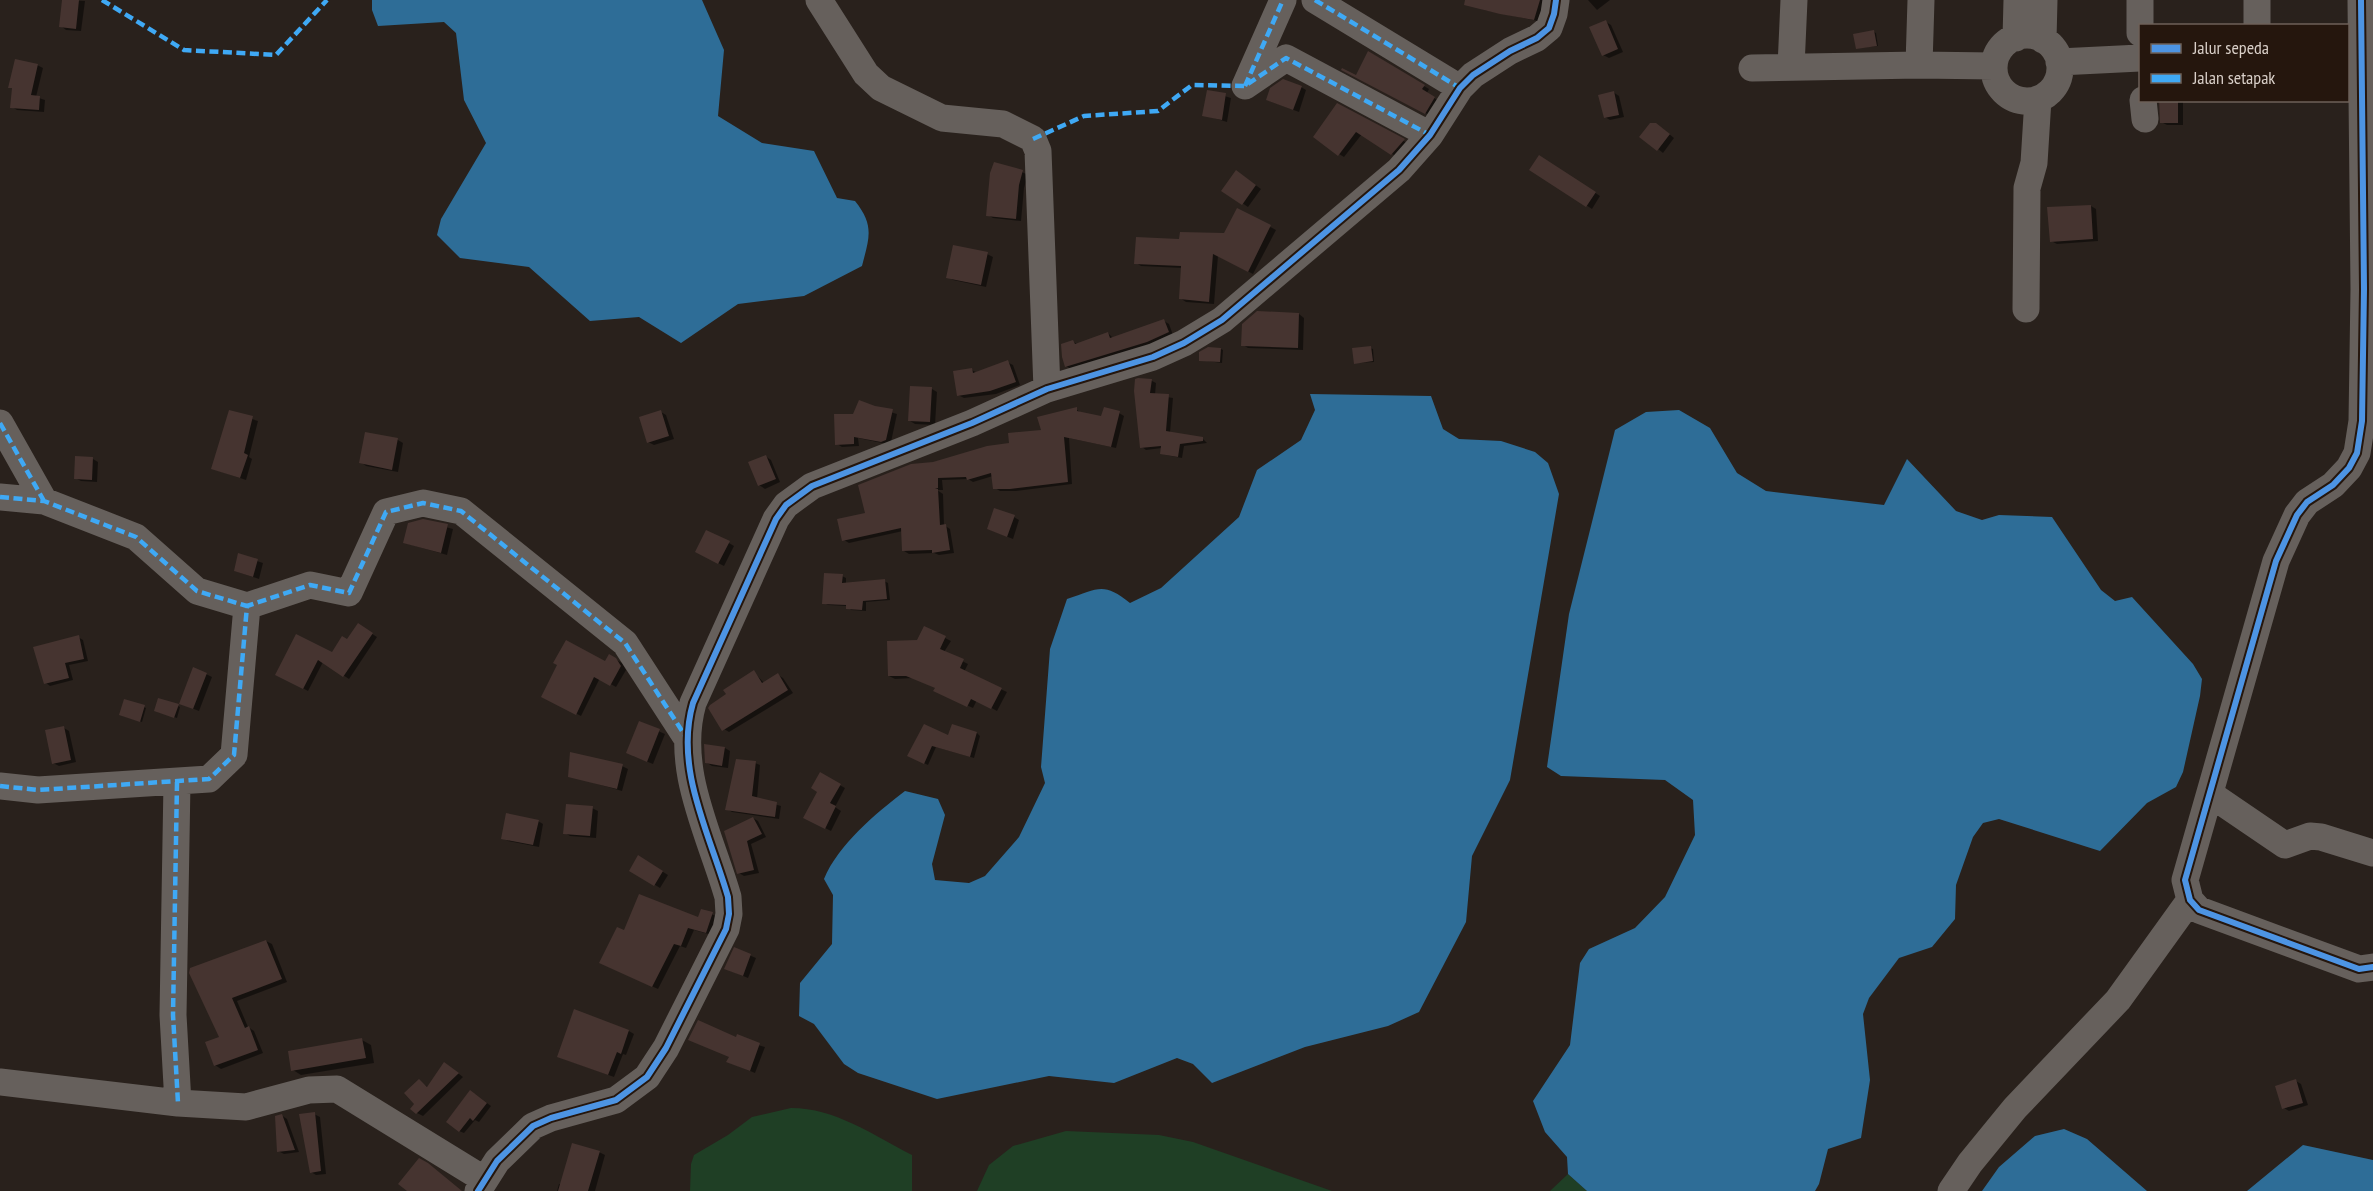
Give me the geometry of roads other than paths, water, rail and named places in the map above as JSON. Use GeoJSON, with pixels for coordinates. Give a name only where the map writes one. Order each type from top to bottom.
{"type":"FeatureCollection","features":[{"type":"Feature","properties":{"kind":"street"},"geometry":{"type":"LineString","coordinates":[[819,0],[866,74],[881,88],[942,118],[1003,124],[1034,139],[1038,151],[1047,389]]}},
{"type":"Feature","properties":{"kind":"street"},"geometry":{"type":"LineString","coordinates":[[1283,0],[1245,86],[1286,58],[1430,135]]}},
{"type":"Feature","properties":{"kind":"street"},"geometry":{"type":"LineString","coordinates":[[1315,0],[1460,88]]}},
{"type":"Feature","properties":{"kind":"street"},"geometry":{"type":"LineString","coordinates":[[0,1082],[178,1103],[246,1107],[309,1090],[337,1089],[482,1185],[497,1161],[534,1126],[551,1118],[616,1100],[647,1077],[666,1048],[726,930],[729,914],[728,897],[694,793],[687,737],[688,721],[693,702],[776,519],[786,505],[812,486],[1010,407],[1047,389],[1153,357],[1203,333],[1222,320],[1399,170],[1430,135],[1460,88],[1473,75],[1488,63],[1537,38],[1548,27],[1554,14],[1556,0]]}},
{"type":"Feature","properties":{"kind":"street"},"geometry":{"type":"LineString","coordinates":[[1791,67],[1794,0]]}},
{"type":"Feature","properties":{"kind":"street"},"geometry":{"type":"LineString","coordinates":[[1919,65],[1921,0]]}},
{"type":"Feature","properties":{"kind":"street"},"geometry":{"type":"LineString","coordinates":[[2016,38],[2017,0]]}},
{"type":"Feature","properties":{"kind":"street"},"geometry":{"type":"LineString","coordinates":[[2043,40],[2044,0]]}},
{"type":"Feature","properties":{"kind":"street"},"geometry":{"type":"LineString","coordinates":[[2140,0],[2140,24]]}},
{"type":"Feature","properties":{"kind":"street"},"geometry":{"type":"LineString","coordinates":[[2257,0],[2257,24]]}},
{"type":"Feature","properties":{"kind":"street"},"geometry":{"type":"LineString","coordinates":[[2361,0],[2364,301],[2362,421],[2357,453],[2349,468],[2332,485],[2307,502],[2297,515],[2276,561],[2185,880],[2190,900],[2199,910],[2359,969],[2373,967]]}},
{"type":"Feature","properties":{"kind":"street"},"geometry":{"type":"LineString","coordinates":[[2025,36],[2043,40],[2056,53],[2060,62],[2060,71],[2053,88],[2029,100],[2004,91],[1995,75],[1994,66],[2001,48],[2016,38],[2025,36]]}},
{"type":"Feature","properties":{"kind":"street"},"geometry":{"type":"LineString","coordinates":[[2060,62],[2139,58]]}},
{"type":"Feature","properties":{"kind":"street"},"geometry":{"type":"LineString","coordinates":[[1752,68],[1994,66]]}},
{"type":"Feature","properties":{"kind":"street"},"geometry":{"type":"LineString","coordinates":[[2026,309],[2027,188],[2034,162],[2029,100]]}},
{"type":"Feature","properties":{"kind":"street"},"geometry":{"type":"LineString","coordinates":[[0,423],[44,501]]}},
{"type":"Feature","properties":{"kind":"street"},"geometry":{"type":"LineString","coordinates":[[0,497],[44,501],[136,537],[197,591],[247,606],[310,585],[349,593],[386,512],[423,503],[460,511],[625,642],[687,737]]}},
{"type":"Feature","properties":{"kind":"street"},"geometry":{"type":"LineString","coordinates":[[0,786],[38,790],[209,779],[234,754],[247,606]]}},
{"type":"Feature","properties":{"kind":"street"},"geometry":{"type":"LineString","coordinates":[[177,782],[173,1015],[178,1103]]}},
{"type":"Feature","properties":{"kind":"street"},"geometry":{"type":"LineString","coordinates":[[2210,794],[2285,846],[2310,836],[2321,837],[2373,853]]}},
{"type":"Feature","properties":{"kind":"street"},"geometry":{"type":"LineString","coordinates":[[1951,1191],[2014,1108],[2118,1000],[2190,900]]}},
{"type":"Feature","properties":{"kind":"water"},"geometry":{"type":"Polygon","coordinates":[[[372,0],[702,0],[724,50],[718,116],[762,143],[814,151],[837,198],[855,201],[866,218],[869,232],[862,266],[804,296],[738,304],[681,343],[639,317],[590,321],[529,267],[460,258],[437,235],[441,219],[486,143],[464,100],[456,33],[444,22],[378,26],[372,10],[372,0]]]}},
{"type":"Feature","properties":{"kind":"water"},"geometry":{"type":"Polygon","coordinates":[[[1310,394],[1431,396],[1443,429],[1459,439],[1501,441],[1535,452],[1548,463],[1559,494],[1510,780],[1472,856],[1466,922],[1419,1012],[1388,1026],[1305,1047],[1212,1083],[1193,1064],[1177,1058],[1114,1083],[1049,1076],[937,1099],[858,1073],[844,1064],[814,1024],[799,1016],[800,983],[832,944],[833,895],[824,879],[838,854],[870,820],[905,791],[938,799],[945,815],[932,864],[935,880],[969,883],[985,876],[1019,837],[1045,783],[1041,767],[1050,649],[1067,599],[1093,590],[1106,589],[1130,603],[1161,588],[1239,517],[1257,470],[1301,440],[1315,410],[1310,394]]]}},
{"type":"Feature","properties":{"kind":"water"},"geometry":{"type":"Polygon","coordinates":[[[1679,410],[1710,428],[1737,473],[1766,491],[1884,505],[1907,459],[1956,511],[1982,520],[1999,515],[2052,517],[2101,590],[2115,601],[2132,597],[2193,664],[2202,679],[2183,772],[2176,787],[2147,803],[2100,851],[1999,819],[1983,823],[1973,837],[1956,885],[1955,919],[1932,947],[1899,958],[1869,998],[1863,1014],[1870,1080],[1861,1138],[1828,1149],[1815,1191],[1587,1191],[1568,1174],[1567,1157],[1545,1132],[1533,1101],[1570,1045],[1580,963],[1589,949],[1635,928],[1665,897],[1695,835],[1693,800],[1665,780],[1561,776],[1547,767],[1569,614],[1615,430],[1646,412],[1679,410]]]}},
{"type":"Feature","properties":{"kind":"water"},"geometry":{"type":"Polygon","coordinates":[[[2064,1129],[2087,1139],[2147,1191],[1982,1191],[1999,1167],[2035,1136],[2064,1129]]]}},
{"type":"Feature","properties":{"kind":"water"},"geometry":{"type":"Polygon","coordinates":[[[2303,1145],[2373,1160],[2373,1191],[2247,1191],[2303,1145]]]}}]}
